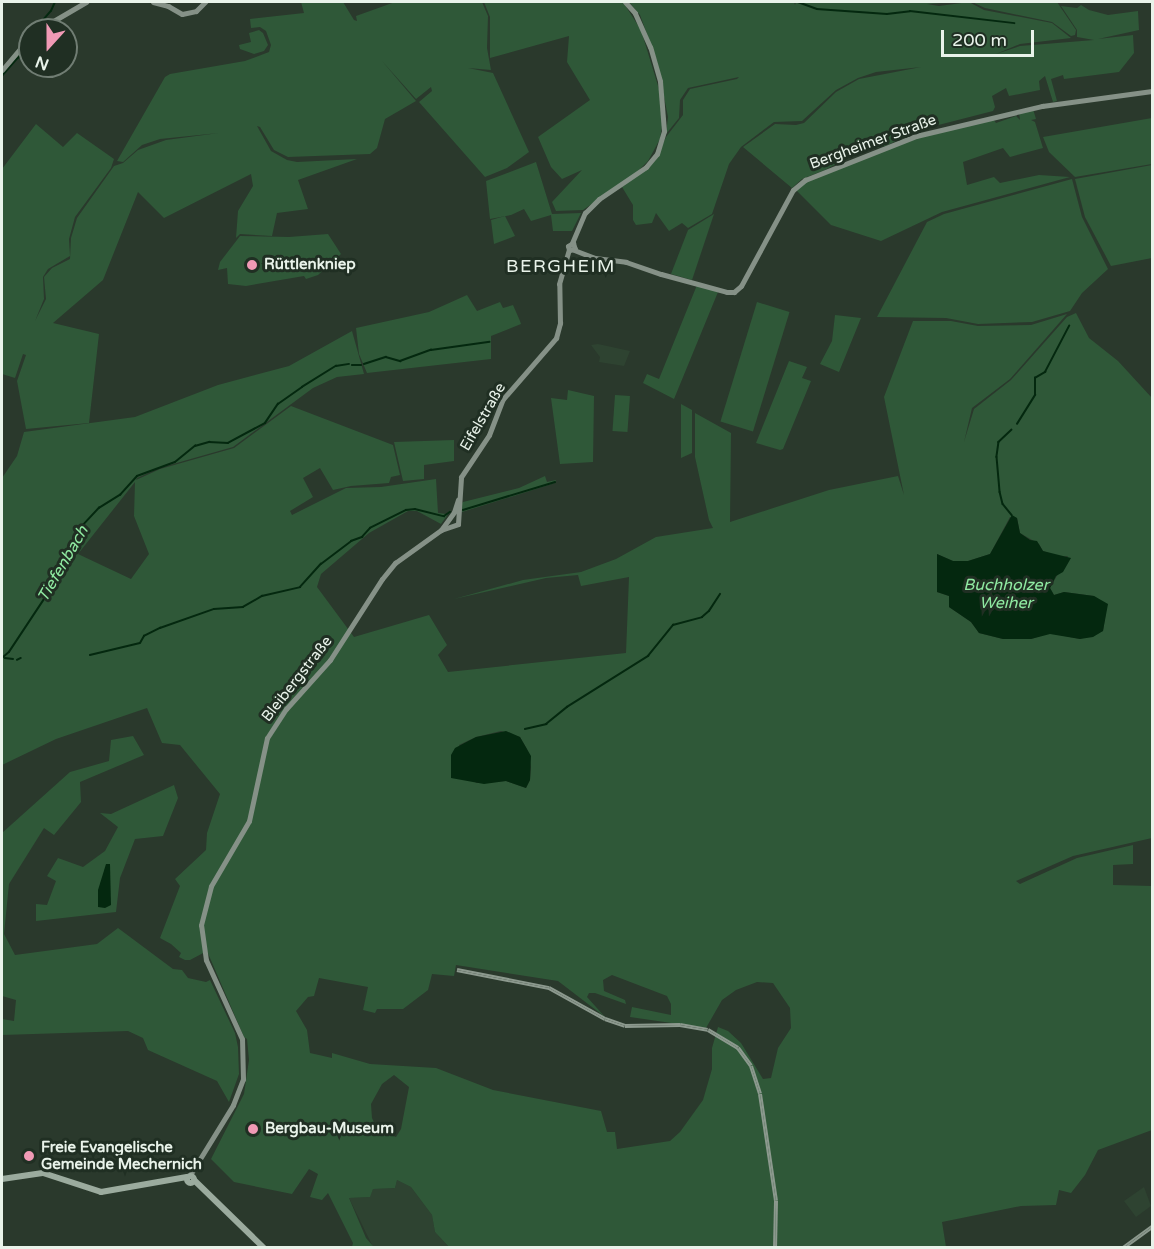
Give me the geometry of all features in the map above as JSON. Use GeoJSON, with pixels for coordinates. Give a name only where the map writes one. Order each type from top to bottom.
{"type":"FeatureCollection","features":[{"type":"Feature","properties":{"kind":"main road"},"geometry":{"type":"LineString","coordinates":[[2,1179],[35,1173],[55,1176],[101,1192],[176,1177],[191,1178],[264,1248]]}},
{"type":"Feature","properties":{"kind":"street"},"geometry":{"type":"LineString","coordinates":[[59,18],[86,2]]}},
{"type":"Feature","properties":{"kind":"street"},"geometry":{"type":"LineString","coordinates":[[153,2],[185,14],[196,11],[205,2]]}},
{"type":"Feature","properties":{"kind":"street"},"geometry":{"type":"LineString","coordinates":[[570,251],[575,245],[572,243],[585,213],[599,199],[646,167],[657,154],[664,131],[660,81],[650,47],[635,13],[625,2]]}},
{"type":"Feature","properties":{"kind":"street"},"geometry":{"type":"LineString","coordinates":[[2,70],[18,51]]}},
{"type":"Feature","properties":{"kind":"street","name":"Bergheimer Straße"},"geometry":{"type":"LineString","coordinates":[[570,251],[595,258],[626,262],[661,274],[734,292],[741,286],[793,190],[805,180],[916,136],[1042,106],[1152,91]]}},
{"type":"Feature","properties":{"kind":"street","name":"Eifelstraße"},"geometry":{"type":"LineString","coordinates":[[458,500],[461,477],[489,435],[503,399],[556,338],[560,323],[559,284],[570,251]]}},
{"type":"Feature","properties":{"kind":"street"},"geometry":{"type":"LineString","coordinates":[[453,512],[460,514],[458,500]]}},
{"type":"Feature","properties":{"kind":"street","name":"Bleibergstraße"},"geometry":{"type":"LineString","coordinates":[[448,525],[458,500]]}},
{"type":"Feature","properties":{"kind":"street","name":"Bleibergstraße"},"geometry":{"type":"LineString","coordinates":[[191,1178],[236,1099],[243,1079],[242,1039],[206,960],[201,925],[205,900],[249,821],[267,738],[286,709],[330,660],[382,579],[395,563],[448,525],[458,524],[460,514]]}},
{"type":"Feature","properties":{"kind":"shaded area"},"geometry":{"type":"Polygon","coordinates":[[[301,2],[343,2],[354,20],[357,21],[356,16],[395,2],[482,2],[488,16],[487,48],[491,70],[468,68],[493,73],[529,152],[507,168],[485,177],[419,102],[432,91],[431,87],[416,99],[382,61],[416,101],[385,119],[377,148],[370,154],[288,157],[274,150],[260,127],[257,126],[271,151],[287,160],[297,162],[357,159],[298,180],[308,209],[277,213],[272,236],[240,234],[236,238],[238,211],[253,186],[251,174],[164,218],[138,192],[103,280],[53,323],[99,334],[89,423],[26,429],[17,381],[26,355],[23,354],[15,378],[2,374],[2,169],[36,124],[63,147],[77,133],[114,159],[111,168],[75,217],[69,239],[70,256],[48,269],[43,277],[44,299],[35,321],[46,299],[44,277],[52,268],[70,259],[71,238],[77,218],[114,166],[123,163],[138,150],[166,140],[219,133],[160,139],[142,145],[123,162],[117,161],[165,77],[170,74],[245,61],[269,52],[271,45],[266,31],[260,27],[251,28],[250,19],[304,13],[301,2]]]}},
{"type":"Feature","properties":{"kind":"shaded area"},"geometry":{"type":"Polygon","coordinates":[[[484,2],[623,2],[641,30],[659,89],[663,119],[660,139],[648,161],[637,172],[583,210],[556,211],[552,202],[582,170],[562,179],[551,167],[538,137],[590,100],[567,62],[569,36],[490,58],[490,17],[484,2]]]}},
{"type":"Feature","properties":{"kind":"shaded area"},"geometry":{"type":"Polygon","coordinates":[[[629,2],[794,2],[795,5],[796,2],[957,2],[927,4],[939,6],[969,2],[984,10],[1052,23],[1071,38],[1020,44],[996,54],[1020,46],[1094,40],[1077,37],[1077,30],[1061,6],[1077,8],[1081,5],[1089,10],[1108,15],[1138,11],[1139,30],[1098,39],[1133,35],[1134,53],[1119,72],[1064,79],[1063,75],[1051,79],[1057,101],[1053,102],[1045,76],[1039,81],[1040,90],[1009,96],[1006,88],[992,96],[995,107],[993,111],[915,131],[888,145],[857,153],[802,179],[792,188],[743,147],[775,124],[804,123],[836,92],[859,79],[921,67],[876,72],[858,78],[836,90],[802,121],[774,122],[741,147],[729,164],[712,214],[688,228],[682,223],[669,231],[656,213],[652,223],[636,225],[633,220],[633,205],[622,187],[655,161],[666,137],[683,115],[683,100],[690,89],[739,77],[688,88],[680,100],[679,118],[666,134],[668,117],[657,61],[640,15],[629,2]]]}},
{"type":"Feature","properties":{"kind":"shaded area"},"geometry":{"type":"Polygon","coordinates":[[[972,2],[1057,2],[1076,30],[1075,35],[1071,36],[1052,22],[985,8],[972,2]]]}},
{"type":"Feature","properties":{"kind":"shaded area"},"geometry":{"type":"Polygon","coordinates":[[[259,30],[263,33],[268,45],[264,51],[254,54],[240,49],[239,45],[251,42],[249,33],[259,30]]]}},
{"type":"Feature","properties":{"kind":"shaded area"},"geometry":{"type":"Polygon","coordinates":[[[1033,109],[1036,119],[1031,120],[1035,122],[1043,148],[1010,157],[1003,148],[963,162],[967,185],[994,177],[1000,183],[1039,175],[1070,177],[942,212],[881,241],[831,225],[795,189],[804,182],[912,138],[993,119],[996,123],[1016,116],[1020,120],[1019,112],[1033,109]]]}},
{"type":"Feature","properties":{"kind":"shaded area"},"geometry":{"type":"Polygon","coordinates":[[[1152,118],[1152,164],[1075,177],[1049,152],[1043,137],[1152,118]]]}},
{"type":"Feature","properties":{"kind":"shaded area"},"geometry":{"type":"Polygon","coordinates":[[[536,162],[552,214],[581,213],[572,231],[553,231],[551,215],[531,221],[524,209],[511,215],[490,219],[486,181],[536,162]]]}},
{"type":"Feature","properties":{"kind":"shaded area"},"geometry":{"type":"Polygon","coordinates":[[[1152,165],[1152,258],[1111,266],[1085,217],[1075,179],[1152,165]]]}},
{"type":"Feature","properties":{"kind":"shaded area"},"geometry":{"type":"Polygon","coordinates":[[[1072,179],[1082,217],[1108,269],[1082,293],[1070,311],[1032,322],[978,324],[946,318],[877,317],[927,222],[944,214],[1072,179]]]}},
{"type":"Feature","properties":{"kind":"shaded area"},"geometry":{"type":"Polygon","coordinates":[[[714,214],[692,280],[671,274],[688,230],[714,214]]]}},
{"type":"Feature","properties":{"kind":"shaded area"},"geometry":{"type":"Polygon","coordinates":[[[505,216],[515,236],[494,244],[491,220],[505,216]]]}},
{"type":"Feature","properties":{"kind":"shaded area"},"geometry":{"type":"Polygon","coordinates":[[[328,234],[341,254],[318,275],[306,279],[304,276],[246,286],[228,284],[227,268],[218,270],[220,262],[240,236],[289,237],[328,234]]]}},
{"type":"Feature","properties":{"kind":"shaded area"},"geometry":{"type":"Polygon","coordinates":[[[697,285],[718,292],[674,399],[643,383],[647,374],[659,379],[697,285]]]}},
{"type":"Feature","properties":{"kind":"shaded area"},"geometry":{"type":"Polygon","coordinates":[[[467,295],[477,311],[500,302],[503,308],[513,305],[520,321],[521,324],[491,336],[491,359],[367,373],[359,354],[356,328],[429,312],[467,295]]]}},
{"type":"Feature","properties":{"kind":"shaded area"},"geometry":{"type":"Polygon","coordinates":[[[757,302],[790,312],[753,431],[720,422],[757,302]]]}},
{"type":"Feature","properties":{"kind":"shaded area"},"geometry":{"type":"Polygon","coordinates":[[[1076,313],[1089,338],[1118,361],[1152,398],[1152,838],[1073,856],[1016,881],[1020,884],[1077,858],[1133,845],[1133,864],[1113,865],[1113,885],[1152,886],[1152,1130],[1098,1150],[1085,1175],[1071,1193],[1059,1190],[1056,1205],[1021,1206],[942,1222],[946,1247],[449,1247],[435,1232],[432,1215],[411,1187],[397,1180],[395,1188],[373,1189],[370,1197],[349,1198],[366,1238],[373,1246],[352,1247],[353,1243],[328,1193],[322,1200],[310,1197],[318,1174],[309,1169],[292,1194],[234,1182],[211,1159],[244,1094],[249,1060],[247,1039],[244,1037],[207,951],[190,960],[185,960],[179,957],[181,953],[171,944],[160,938],[180,886],[175,879],[206,850],[207,833],[220,794],[180,745],[162,743],[147,708],[56,739],[2,765],[2,478],[17,456],[24,432],[135,417],[218,385],[289,366],[352,331],[364,374],[337,377],[313,388],[233,447],[159,468],[136,480],[160,469],[234,448],[291,406],[393,445],[400,475],[391,477],[389,483],[351,486],[333,490],[320,468],[303,478],[313,497],[290,511],[292,515],[346,488],[381,487],[436,479],[438,513],[446,514],[451,510],[441,524],[417,511],[408,511],[369,533],[321,574],[317,587],[354,637],[429,615],[447,645],[438,655],[448,672],[626,653],[629,577],[581,586],[578,575],[546,578],[454,599],[523,580],[581,572],[616,559],[656,537],[713,528],[709,520],[695,457],[695,413],[731,433],[730,522],[829,490],[898,476],[904,495],[884,397],[913,321],[951,321],[978,326],[1031,325],[1067,314],[1010,379],[972,408],[964,442],[974,409],[1011,380],[1067,317],[1076,313]],[[135,482],[78,554],[131,579],[149,554],[134,516],[135,482]],[[1010,517],[990,554],[968,561],[953,561],[937,554],[937,592],[949,596],[949,607],[971,622],[979,633],[1003,639],[1031,639],[1050,633],[1080,639],[1103,631],[1107,605],[1094,596],[1064,592],[1054,595],[1050,588],[1068,556],[1060,557],[1043,551],[1039,544],[1020,533],[1017,518],[1010,517]],[[501,731],[476,737],[459,745],[476,783],[506,781],[526,788],[530,780],[531,767],[527,749],[520,737],[501,731]],[[456,965],[454,976],[432,974],[428,990],[403,1009],[377,1009],[375,1013],[363,1010],[368,987],[319,978],[314,996],[308,997],[296,1011],[307,1030],[310,1053],[332,1058],[332,1053],[370,1064],[436,1068],[493,1090],[601,1111],[607,1132],[615,1132],[617,1149],[670,1141],[680,1132],[703,1100],[712,1069],[712,1048],[718,1027],[728,1031],[741,1043],[763,1079],[771,1078],[778,1048],[791,1028],[790,1008],[773,983],[757,982],[736,990],[722,1000],[706,1028],[630,1017],[632,1007],[671,1015],[671,1004],[667,996],[612,975],[603,980],[604,991],[625,1000],[626,1004],[595,993],[589,993],[587,997],[605,1017],[558,981],[456,965]],[[394,1075],[382,1084],[371,1104],[372,1118],[378,1131],[396,1137],[401,1129],[409,1087],[394,1075]]]}},
{"type":"Feature","properties":{"kind":"shaded area"},"geometry":{"type":"Polygon","coordinates":[[[835,315],[861,318],[839,372],[820,364],[832,341],[835,315]]]}},
{"type":"Feature","properties":{"kind":"shaded area"},"geometry":{"type":"Polygon","coordinates":[[[598,344],[630,351],[624,366],[599,362],[600,357],[591,345],[598,344]]]}},
{"type":"Feature","properties":{"kind":"shaded area"},"geometry":{"type":"Polygon","coordinates":[[[789,361],[807,367],[802,378],[811,381],[783,449],[780,450],[756,443],[789,361]]]}},
{"type":"Feature","properties":{"kind":"shaded area"},"geometry":{"type":"Polygon","coordinates":[[[568,390],[594,396],[593,462],[560,464],[551,398],[567,400],[568,390]]]}},
{"type":"Feature","properties":{"kind":"shaded area"},"geometry":{"type":"Polygon","coordinates":[[[615,395],[630,396],[627,432],[612,431],[615,395]]]}},
{"type":"Feature","properties":{"kind":"shaded area"},"geometry":{"type":"Polygon","coordinates":[[[681,404],[692,410],[692,453],[681,458],[681,404]]]}},
{"type":"Feature","properties":{"kind":"shaded area"},"geometry":{"type":"Polygon","coordinates":[[[454,440],[454,461],[424,465],[424,479],[403,481],[394,442],[454,440]]]}},
{"type":"Feature","properties":{"kind":"shaded area"},"geometry":{"type":"Polygon","coordinates":[[[545,476],[547,482],[556,480],[555,483],[462,512],[460,506],[463,502],[519,488],[545,476]]]}},
{"type":"Feature","properties":{"kind":"shaded area"},"geometry":{"type":"Polygon","coordinates":[[[133,736],[144,755],[80,782],[81,802],[54,835],[44,828],[9,884],[4,934],[15,955],[97,944],[118,928],[173,969],[182,970],[188,978],[206,982],[210,980],[235,1033],[238,1047],[239,1074],[229,1102],[217,1081],[148,1050],[143,1038],[128,1031],[2,1035],[2,1019],[14,1021],[16,1000],[2,996],[2,833],[70,772],[109,761],[111,740],[133,736]]]}},
{"type":"Feature","properties":{"kind":"shaded area"},"geometry":{"type":"Polygon","coordinates":[[[174,785],[178,798],[163,836],[135,839],[120,878],[116,912],[36,921],[36,904],[47,905],[56,881],[47,876],[58,858],[83,867],[105,851],[118,827],[100,813],[111,814],[174,785]]]}},
{"type":"Feature","properties":{"kind":"shaded area"},"geometry":{"type":"Polygon","coordinates":[[[397,1180],[411,1187],[432,1215],[435,1232],[449,1247],[373,1247],[349,1198],[369,1197],[373,1189],[395,1188],[397,1180]]]}},
{"type":"Feature","properties":{"kind":"shaded area"},"geometry":{"type":"Polygon","coordinates":[[[1144,1187],[1151,1206],[1136,1217],[1124,1201],[1144,1187]]]}},
{"type":"Feature","properties":{"kind":"water","name":"Buchholzer Weiher"},"geometry":{"type":"Polygon","coordinates":[[[1012,515],[1017,518],[1020,533],[1030,540],[1037,541],[1043,551],[1071,558],[1063,572],[1056,576],[1050,588],[1054,595],[1064,592],[1094,596],[1108,604],[1103,631],[1093,637],[1080,639],[1050,634],[1031,639],[1003,639],[979,633],[971,622],[949,607],[949,596],[937,592],[937,554],[953,561],[968,561],[990,554],[1012,515]]]}},
{"type":"Feature","properties":{"kind":"water"},"geometry":{"type":"Polygon","coordinates":[[[506,731],[520,737],[531,756],[530,780],[526,788],[506,781],[484,784],[451,778],[451,755],[455,748],[476,737],[506,731]]]}},
{"type":"Feature","properties":{"kind":"water"},"geometry":{"type":"Polygon","coordinates":[[[106,864],[110,864],[111,905],[105,908],[98,907],[98,890],[106,864]]]}},
{"type":"Feature","properties":{"kind":"waterway"},"geometry":{"type":"LineString","coordinates":[[45,18],[55,2]]}},
{"type":"Feature","properties":{"kind":"waterway"},"geometry":{"type":"LineString","coordinates":[[798,2],[817,9],[887,14],[910,11],[1014,23]]}},
{"type":"Feature","properties":{"kind":"waterway"},"geometry":{"type":"LineString","coordinates":[[2,76],[17,59]]}},
{"type":"Feature","properties":{"kind":"waterway"},"geometry":{"type":"LineString","coordinates":[[1017,424],[1035,395],[1035,378],[1045,372],[1069,326]]}},
{"type":"Feature","properties":{"kind":"waterway","name":"Tiefenbach"},"geometry":{"type":"LineString","coordinates":[[364,364],[386,357],[400,361],[431,350],[489,342]]}},
{"type":"Feature","properties":{"kind":"waterway","name":"Tiefenbach"},"geometry":{"type":"LineString","coordinates":[[2,658],[9,652],[54,584],[82,526],[99,508],[120,495],[137,476],[175,462],[195,446],[209,442],[228,443],[265,423],[278,404],[302,387],[336,366],[349,364]]}},
{"type":"Feature","properties":{"kind":"waterway","name":"Tiefenbach"},"geometry":{"type":"LineString","coordinates":[[352,365],[361,365]]}},
{"type":"Feature","properties":{"kind":"waterway"},"geometry":{"type":"LineString","coordinates":[[1012,430],[999,442],[997,457],[1003,504],[1012,515]]}},
{"type":"Feature","properties":{"kind":"waterway"},"geometry":{"type":"LineString","coordinates":[[463,510],[555,482]]}},
{"type":"Feature","properties":{"kind":"waterway"},"geometry":{"type":"LineString","coordinates":[[90,655],[140,643],[144,636],[160,628],[214,609],[243,607],[262,596],[300,587],[321,564],[351,541],[362,537],[370,528],[406,510],[415,509],[444,516],[450,512]]}},
{"type":"Feature","properties":{"kind":"waterway"},"geometry":{"type":"LineString","coordinates":[[525,729],[546,724],[567,707],[648,656],[673,625],[702,617],[709,611],[720,594]]}},
{"type":"Feature","properties":{"kind":"waterway"},"geometry":{"type":"LineString","coordinates":[[5,658],[13,659]]}},
{"type":"Feature","properties":{"kind":"waterway"},"geometry":{"type":"LineString","coordinates":[[17,660],[21,658]]}},
{"type":"Feature","properties":{"kind":"railway"},"geometry":{"type":"LineString","coordinates":[[457,970],[549,988],[605,1019],[625,1026],[680,1025],[708,1030],[738,1048],[751,1066],[760,1094],[776,1201],[775,1248]]}},
{"type":"Feature","properties":{"kind":"railway"},"geometry":{"type":"LineString","coordinates":[[1123,1248],[1152,1227]]}},
{"type":"Feature","properties":{"kind":"place","name":"Rüttlenkniep"},"geometry":{"type":"Point","coordinates":[252,265]}},
{"type":"Feature","properties":{"kind":"place","name":"Bergbau-Museum"},"geometry":{"type":"Point","coordinates":[253,1129]}},
{"type":"Feature","properties":{"kind":"place","name":"Freie Evangelische Gemeinde Mechernich"},"geometry":{"type":"Point","coordinates":[29,1156]}},
{"type":"Feature","properties":{"kind":"district","name":"BERGHEIM"},"geometry":{"type":"Point","coordinates":[561,266]}}]}
